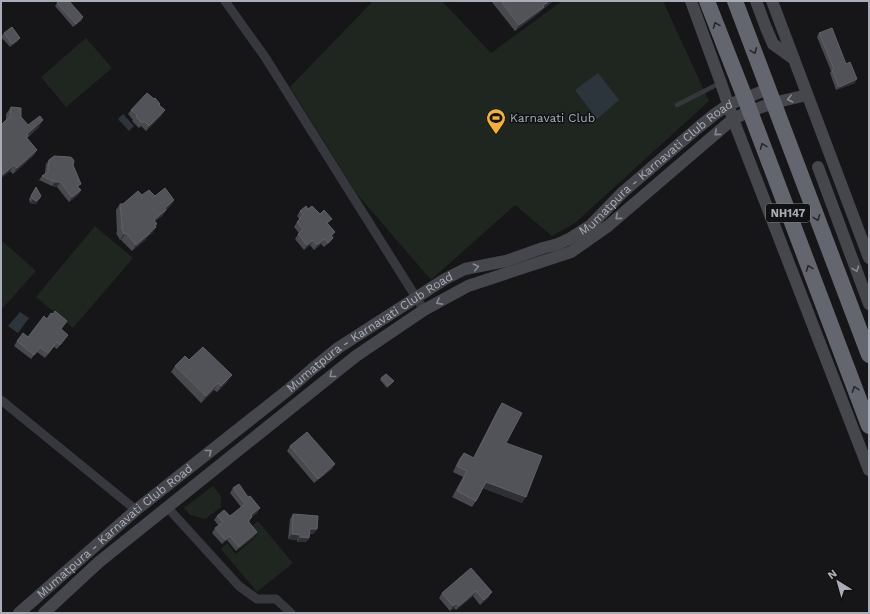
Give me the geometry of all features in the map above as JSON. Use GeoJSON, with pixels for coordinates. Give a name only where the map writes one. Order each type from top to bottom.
{"type":"FeatureCollection","features":[{"type":"Feature","properties":{"kind":"highway","name":"NH147"},"geometry":{"type":"LineString","coordinates":[[707,1],[869,426]]}},
{"type":"Feature","properties":{"kind":"highway","name":"NH147"},"geometry":{"type":"LineString","coordinates":[[735,1],[869,355]]}},
{"type":"Feature","properties":{"kind":"street"},"geometry":{"type":"LineString","coordinates":[[225,1],[265,57],[424,310]]}},
{"type":"Feature","properties":{"kind":"street"},"geometry":{"type":"LineString","coordinates":[[690,1],[733,119],[869,470]]}},
{"type":"Feature","properties":{"kind":"street"},"geometry":{"type":"LineString","coordinates":[[756,1],[773,44],[794,59]]}},
{"type":"Feature","properties":{"kind":"street"},"geometry":{"type":"LineString","coordinates":[[772,1],[868,252]]}},
{"type":"Feature","properties":{"kind":"street"},"geometry":{"type":"LineString","coordinates":[[747,105],[771,96],[807,95]]}},
{"type":"Feature","properties":{"kind":"street","name":"Mumatpura - Karnavati Club Road"},"geometry":{"type":"LineString","coordinates":[[19,613],[136,510],[282,395],[338,348],[416,297],[445,279],[465,269],[506,261],[569,239],[591,225],[623,192],[700,126],[728,105],[747,105]]}},
{"type":"Feature","properties":{"kind":"street","name":"Mumatpura - Karnavati Club Road"},"geometry":{"type":"LineString","coordinates":[[44,613],[99,562],[356,356],[424,310],[468,286],[571,252],[608,226],[733,119],[747,105]]}},
{"type":"Feature","properties":{"kind":"street"},"geometry":{"type":"LineString","coordinates":[[801,175],[832,160]]}},
{"type":"Feature","properties":{"kind":"street"},"geometry":{"type":"LineString","coordinates":[[818,167],[869,304]]}},
{"type":"Feature","properties":{"kind":"street"},"geometry":{"type":"LineString","coordinates":[[1,400],[136,510]]}},
{"type":"Feature","properties":{"kind":"street"},"geometry":{"type":"LineString","coordinates":[[167,507],[239,586],[257,598],[276,599],[291,613]]}},
{"type":"Feature","properties":{"kind":"lane"},"geometry":{"type":"LineString","coordinates":[[677,105],[721,83]]}},
{"type":"Feature","properties":{"kind":"shaded area","name":"Karnavati Club"},"geometry":{"type":"Polygon","coordinates":[[[373,1],[442,1],[491,53],[562,1],[663,1],[709,101],[575,223],[552,236],[515,205],[431,280],[357,194],[290,87],[373,1]]]}},
{"type":"Feature","properties":{"kind":"shaded area"},"geometry":{"type":"Polygon","coordinates":[[[86,38],[112,68],[66,107],[41,77],[86,38]]]}},
{"type":"Feature","properties":{"kind":"shaded area"},"geometry":{"type":"Polygon","coordinates":[[[598,73],[619,100],[597,119],[575,90],[598,73]]]}},
{"type":"Feature","properties":{"kind":"shaded area"},"geometry":{"type":"Polygon","coordinates":[[[123,114],[134,126],[129,131],[118,119],[123,114]]]}},
{"type":"Feature","properties":{"kind":"shaded area"},"geometry":{"type":"Polygon","coordinates":[[[95,226],[133,258],[73,328],[36,297],[95,226]]]}},
{"type":"Feature","properties":{"kind":"shaded area"},"geometry":{"type":"Polygon","coordinates":[[[1,240],[36,271],[1,310],[1,240]]]}},
{"type":"Feature","properties":{"kind":"shaded area"},"geometry":{"type":"Polygon","coordinates":[[[20,312],[29,318],[18,333],[8,326],[20,312]]]}},
{"type":"Feature","properties":{"kind":"shaded area"},"geometry":{"type":"Polygon","coordinates":[[[213,486],[221,496],[221,507],[205,519],[190,515],[184,508],[213,486]]]}},
{"type":"Feature","properties":{"kind":"shaded area"},"geometry":{"type":"Polygon","coordinates":[[[258,521],[293,563],[257,592],[221,549],[227,543],[236,554],[257,536],[250,527],[258,521]]]}},
{"type":"Feature","properties":{"kind":"building"},"geometry":{"type":"Polygon","coordinates":[[[59,1],[69,1],[83,17],[76,24],[57,3],[59,1]]]}},
{"type":"Feature","properties":{"kind":"building"},"geometry":{"type":"Polygon","coordinates":[[[501,1],[549,1],[543,6],[544,7],[519,25],[501,1]]]}},
{"type":"Feature","properties":{"kind":"building"},"geometry":{"type":"Polygon","coordinates":[[[12,27],[20,38],[12,44],[4,33],[12,27]]]}},
{"type":"Feature","properties":{"kind":"building"},"geometry":{"type":"Polygon","coordinates":[[[832,28],[846,64],[850,62],[857,79],[839,87],[832,70],[834,69],[819,33],[832,28]]]}},
{"type":"Feature","properties":{"kind":"building"},"geometry":{"type":"Polygon","coordinates":[[[147,93],[154,99],[155,98],[160,104],[159,105],[165,110],[149,126],[144,121],[142,123],[136,117],[137,115],[131,110],[147,93]]]}},
{"type":"Feature","properties":{"kind":"building"},"geometry":{"type":"Polygon","coordinates":[[[11,107],[21,108],[21,117],[28,125],[40,116],[43,120],[27,134],[28,136],[26,137],[37,150],[17,168],[14,165],[2,175],[1,125],[10,116],[11,107]]]}},
{"type":"Feature","properties":{"kind":"building"},"geometry":{"type":"Polygon","coordinates":[[[54,156],[70,157],[74,161],[73,165],[81,184],[77,186],[81,190],[72,197],[60,182],[55,182],[42,176],[48,172],[49,160],[54,156]]]}},
{"type":"Feature","properties":{"kind":"building"},"geometry":{"type":"Polygon","coordinates":[[[36,187],[41,196],[36,201],[31,196],[36,187]]]}},
{"type":"Feature","properties":{"kind":"building"},"geometry":{"type":"Polygon","coordinates":[[[165,188],[174,200],[165,208],[166,210],[154,220],[157,224],[155,225],[156,227],[136,245],[126,233],[124,234],[121,227],[120,204],[123,204],[138,191],[142,195],[149,190],[155,196],[165,188]]]}},
{"type":"Feature","properties":{"kind":"building"},"geometry":{"type":"Polygon","coordinates":[[[306,206],[308,209],[312,206],[320,214],[324,210],[332,219],[327,223],[335,232],[331,235],[333,238],[328,243],[325,239],[317,245],[313,240],[307,245],[298,234],[303,230],[297,222],[303,215],[300,211],[306,206]]]}},
{"type":"Feature","properties":{"kind":"building"},"geometry":{"type":"Polygon","coordinates":[[[55,311],[67,321],[61,329],[68,335],[60,345],[57,342],[48,353],[40,347],[34,355],[17,341],[23,333],[28,337],[44,316],[47,319],[51,313],[53,314],[55,311]]]}},
{"type":"Feature","properties":{"kind":"building"},"geometry":{"type":"Polygon","coordinates":[[[203,347],[232,375],[221,386],[218,383],[206,396],[175,366],[185,356],[189,360],[203,347]]]}},
{"type":"Feature","properties":{"kind":"building"},"geometry":{"type":"Polygon","coordinates":[[[386,374],[394,381],[388,386],[381,378],[386,374]]]}},
{"type":"Feature","properties":{"kind":"building"},"geometry":{"type":"Polygon","coordinates":[[[502,403],[522,413],[506,443],[542,456],[526,497],[486,482],[476,501],[457,491],[467,471],[457,466],[464,453],[474,458],[502,403]]]}},
{"type":"Feature","properties":{"kind":"building"},"geometry":{"type":"Polygon","coordinates":[[[307,432],[335,464],[318,479],[290,446],[307,432]]]}},
{"type":"Feature","properties":{"kind":"building"},"geometry":{"type":"Polygon","coordinates":[[[239,484],[248,497],[250,496],[260,508],[251,515],[252,517],[248,521],[257,532],[239,547],[230,536],[225,540],[215,528],[223,522],[217,516],[224,510],[230,516],[245,504],[233,488],[239,484]]]}},
{"type":"Feature","properties":{"kind":"building"},"geometry":{"type":"Polygon","coordinates":[[[293,514],[318,516],[317,529],[310,529],[309,538],[292,534],[293,514]]]}},
{"type":"Feature","properties":{"kind":"building"},"geometry":{"type":"Polygon","coordinates":[[[471,568],[492,592],[484,600],[476,591],[459,606],[457,603],[453,606],[442,593],[471,568]]]}},
{"type":"Feature","properties":{"kind":"place","name":"Karnavati Club"},"geometry":{"type":"Point","coordinates":[496,135]}}]}
